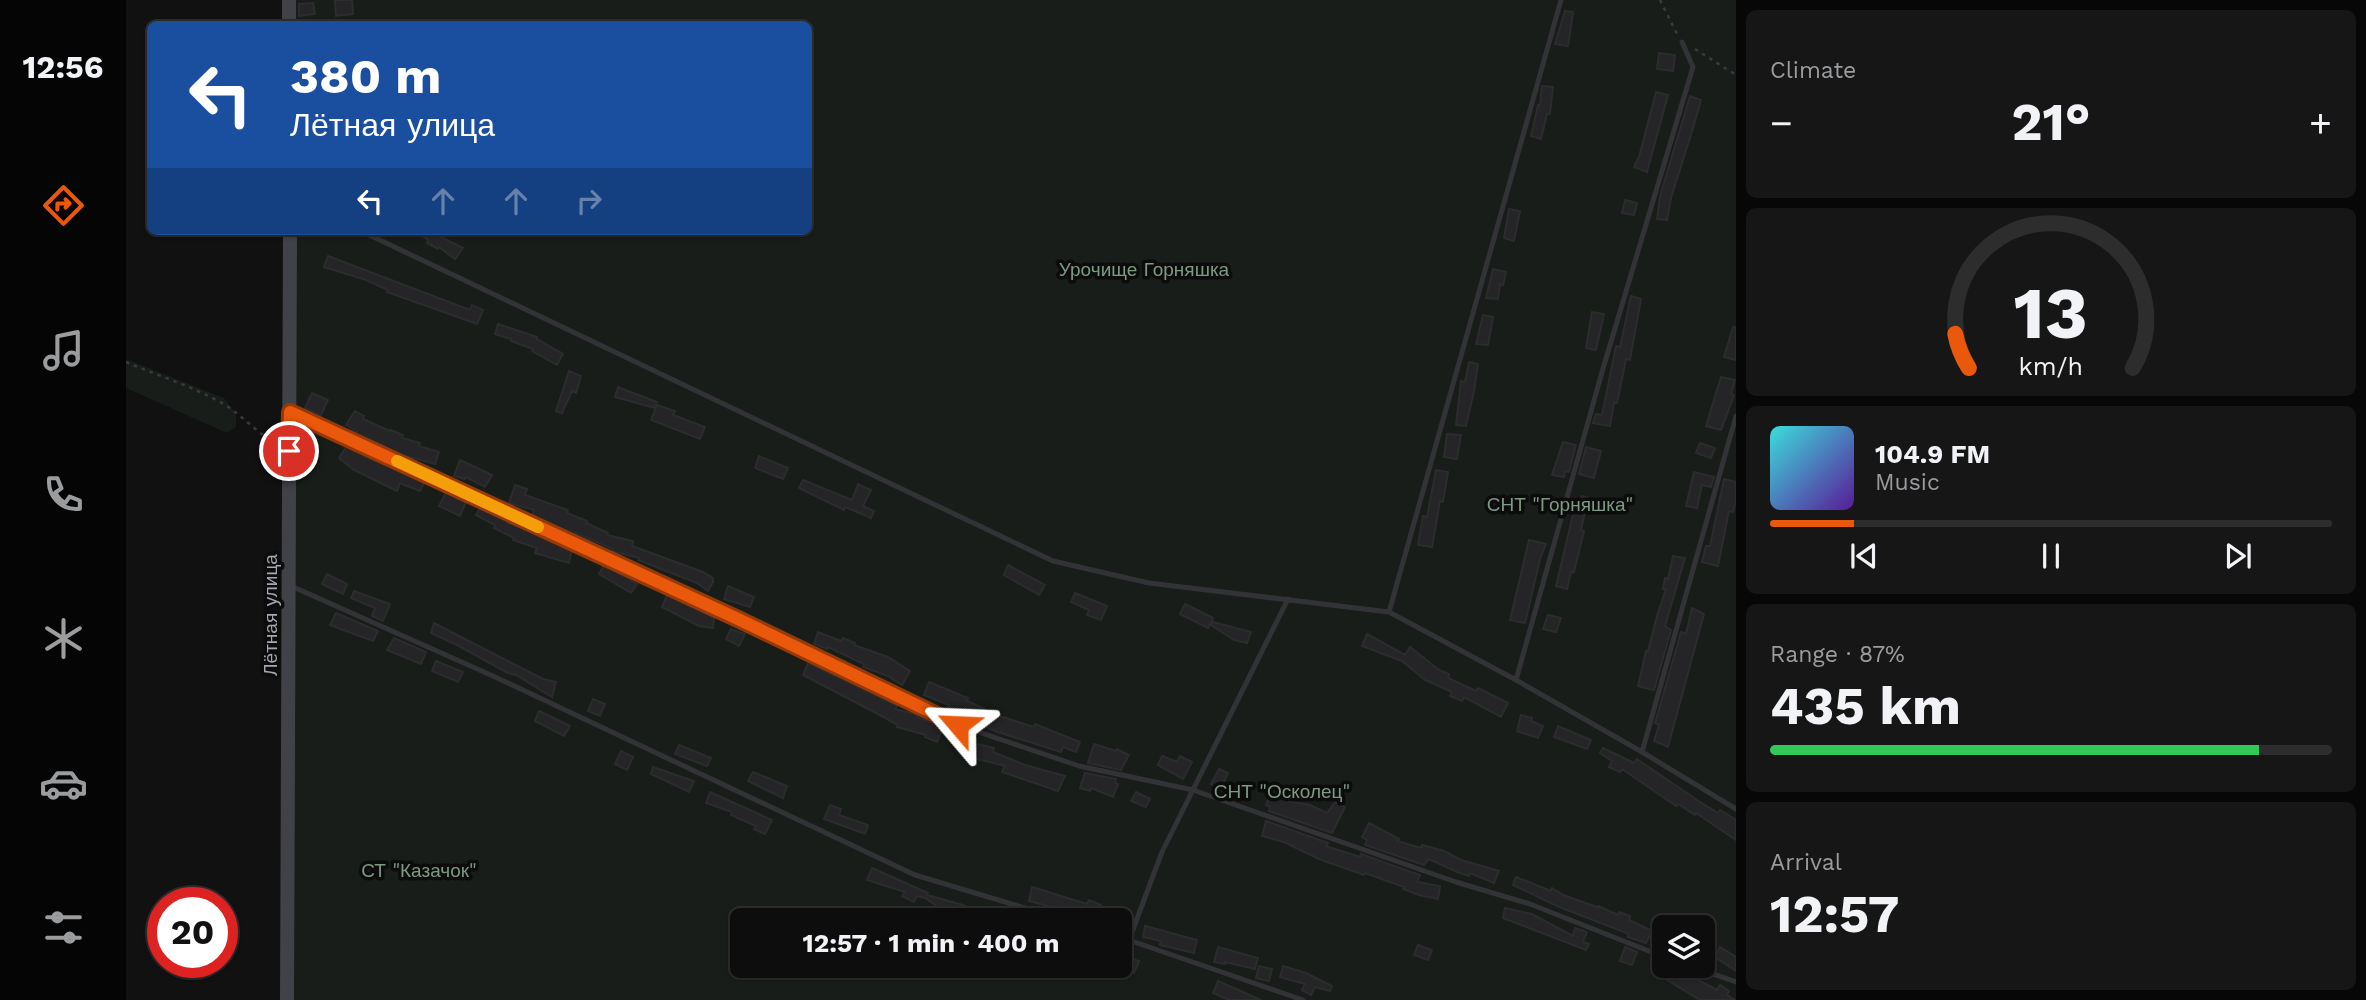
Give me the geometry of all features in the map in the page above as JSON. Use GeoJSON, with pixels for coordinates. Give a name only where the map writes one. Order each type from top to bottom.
{"type":"FeatureCollection","features":[{"type":"Feature","properties":{"kind":"street"},"geometry":{"type":"LineString","coordinates":[[289,0],[289,21]]}},
{"type":"Feature","properties":{"kind":"street","name":"Лётная улица"},"geometry":{"type":"LineString","coordinates":[[287,1000],[290,235]]}},
{"type":"Feature","properties":{"kind":"lane"},"geometry":{"type":"LineString","coordinates":[[1389,612],[1560,0]]}},
{"type":"Feature","properties":{"kind":"lane"},"geometry":{"type":"LineString","coordinates":[[1516,680],[1602,372],[1693,67],[1682,42]]}},
{"type":"Feature","properties":{"kind":"lane"},"geometry":{"type":"LineString","coordinates":[[369,235],[1053,561],[1149,583],[1389,612],[1516,680],[1642,752],[1736,810]]}},
{"type":"Feature","properties":{"kind":"lane"},"geometry":{"type":"LineString","coordinates":[[290,412],[738,619],[958,725],[1079,766],[1193,790],[1457,882],[1530,904],[1652,952]]}},
{"type":"Feature","properties":{"kind":"lane"},"geometry":{"type":"LineString","coordinates":[[1642,752],[1736,416]]}},
{"type":"Feature","properties":{"kind":"lane"},"geometry":{"type":"LineString","coordinates":[[289,586],[493,676],[915,875],[1025,908]]}},
{"type":"Feature","properties":{"kind":"lane"},"geometry":{"type":"LineString","coordinates":[[1132,932],[1162,852],[1288,599]]}},
{"type":"Feature","properties":{"kind":"lane"},"geometry":{"type":"LineString","coordinates":[[1132,941],[1303,1000]]}},
{"type":"Feature","properties":{"kind":"lane"},"geometry":{"type":"LineString","coordinates":[[1715,975],[1736,982]]}},
{"type":"Feature","properties":{"kind":"path"},"geometry":{"type":"LineString","coordinates":[[126,362],[219,401],[244,418],[261,435],[289,451]]}},
{"type":"Feature","properties":{"kind":"green space"},"geometry":{"type":"Polygon","coordinates":[[[288,0],[1736,0],[1736,1000],[287,1000],[288,235],[812,235],[812,21],[288,21],[288,0]]]}},
{"type":"Feature","properties":{"kind":"green space"},"geometry":{"type":"Polygon","coordinates":[[[126,359],[224,398],[236,414],[236,427],[227,433],[126,388],[126,359]]]}},
{"type":"Feature","properties":{"kind":"building"},"geometry":{"type":"Polygon","coordinates":[[[335,0],[352,0],[353,14],[336,16],[335,0]]]}},
{"type":"Feature","properties":{"kind":"building"},"geometry":{"type":"Polygon","coordinates":[[[313,3],[315,14],[299,16],[299,4],[313,3]]]}},
{"type":"Feature","properties":{"kind":"building"},"geometry":{"type":"Polygon","coordinates":[[[1565,11],[1573,12],[1568,46],[1555,44],[1565,11]]]}},
{"type":"Feature","properties":{"kind":"building"},"geometry":{"type":"Polygon","coordinates":[[[1659,53],[1675,55],[1673,71],[1657,69],[1659,53]]]}},
{"type":"Feature","properties":{"kind":"building"},"geometry":{"type":"Polygon","coordinates":[[[1542,86],[1553,87],[1550,114],[1547,114],[1541,139],[1531,136],[1540,105],[1542,86]]]}},
{"type":"Feature","properties":{"kind":"building"},"geometry":{"type":"Polygon","coordinates":[[[1656,92],[1668,95],[1647,172],[1634,167],[1656,92]]]}},
{"type":"Feature","properties":{"kind":"building"},"geometry":{"type":"Polygon","coordinates":[[[1690,96],[1701,100],[1671,198],[1667,220],[1657,219],[1660,196],[1690,96]]]}},
{"type":"Feature","properties":{"kind":"building"},"geometry":{"type":"Polygon","coordinates":[[[1625,200],[1637,203],[1634,215],[1622,213],[1625,200]]]}},
{"type":"Feature","properties":{"kind":"building"},"geometry":{"type":"Polygon","coordinates":[[[1509,209],[1520,211],[1514,241],[1504,238],[1509,209]]]}},
{"type":"Feature","properties":{"kind":"building"},"geometry":{"type":"Polygon","coordinates":[[[421,235],[438,235],[463,248],[455,259],[439,247],[438,249],[427,243],[428,240],[421,235]]]}},
{"type":"Feature","properties":{"kind":"building"},"geometry":{"type":"Polygon","coordinates":[[[328,256],[470,310],[472,305],[483,310],[477,324],[387,292],[388,290],[366,280],[324,267],[328,256]]]}},
{"type":"Feature","properties":{"kind":"building"},"geometry":{"type":"Polygon","coordinates":[[[1493,269],[1506,272],[1503,285],[1500,284],[1498,299],[1486,298],[1493,269]]]}},
{"type":"Feature","properties":{"kind":"building"},"geometry":{"type":"Polygon","coordinates":[[[1631,296],[1641,299],[1630,360],[1626,359],[1610,426],[1593,423],[1596,414],[1602,415],[1616,346],[1620,347],[1631,296]]]}},
{"type":"Feature","properties":{"kind":"building"},"geometry":{"type":"Polygon","coordinates":[[[1592,312],[1604,314],[1596,350],[1586,348],[1592,312]]]}},
{"type":"Feature","properties":{"kind":"building"},"geometry":{"type":"Polygon","coordinates":[[[1483,315],[1493,317],[1488,345],[1476,344],[1483,315]]]}},
{"type":"Feature","properties":{"kind":"building"},"geometry":{"type":"Polygon","coordinates":[[[498,324],[537,337],[563,354],[557,365],[532,351],[533,349],[495,334],[498,324]]]}},
{"type":"Feature","properties":{"kind":"building"},"geometry":{"type":"Polygon","coordinates":[[[1733,327],[1736,327],[1736,360],[1724,357],[1733,327]]]}},
{"type":"Feature","properties":{"kind":"building"},"geometry":{"type":"Polygon","coordinates":[[[1469,362],[1478,364],[1474,391],[1466,426],[1456,425],[1461,381],[1465,382],[1469,362]]]}},
{"type":"Feature","properties":{"kind":"building"},"geometry":{"type":"Polygon","coordinates":[[[569,371],[581,376],[576,393],[572,391],[562,413],[556,411],[569,371]]]}},
{"type":"Feature","properties":{"kind":"building"},"geometry":{"type":"Polygon","coordinates":[[[1721,377],[1735,380],[1731,394],[1734,395],[1721,430],[1706,426],[1721,377]]]}},
{"type":"Feature","properties":{"kind":"building"},"geometry":{"type":"Polygon","coordinates":[[[618,387],[657,402],[655,408],[615,397],[618,387]]]}},
{"type":"Feature","properties":{"kind":"building"},"geometry":{"type":"Polygon","coordinates":[[[312,393],[328,400],[321,415],[305,408],[312,393]]]}},
{"type":"Feature","properties":{"kind":"building"},"geometry":{"type":"Polygon","coordinates":[[[657,405],[675,411],[673,415],[705,427],[700,439],[651,420],[657,405]]]}},
{"type":"Feature","properties":{"kind":"building"},"geometry":{"type":"Polygon","coordinates":[[[355,411],[364,416],[363,419],[403,435],[402,438],[420,443],[419,446],[439,452],[435,464],[388,451],[354,436],[357,432],[346,425],[355,411]]]}},
{"type":"Feature","properties":{"kind":"building"},"geometry":{"type":"Polygon","coordinates":[[[1447,434],[1461,435],[1457,459],[1444,457],[1447,434]]]}},
{"type":"Feature","properties":{"kind":"building"},"geometry":{"type":"Polygon","coordinates":[[[1563,442],[1576,445],[1569,472],[1565,471],[1564,477],[1552,475],[1563,442]]]}},
{"type":"Feature","properties":{"kind":"building"},"geometry":{"type":"Polygon","coordinates":[[[1700,443],[1715,448],[1711,458],[1696,453],[1700,443]]]}},
{"type":"Feature","properties":{"kind":"building"},"geometry":{"type":"Polygon","coordinates":[[[348,444],[364,452],[363,456],[425,481],[420,491],[400,483],[397,491],[354,470],[339,458],[348,444]]]}},
{"type":"Feature","properties":{"kind":"building"},"geometry":{"type":"Polygon","coordinates":[[[1586,447],[1601,451],[1594,478],[1579,474],[1586,447]]]}},
{"type":"Feature","properties":{"kind":"building"},"geometry":{"type":"Polygon","coordinates":[[[759,456],[788,468],[783,479],[755,468],[759,456]]]}},
{"type":"Feature","properties":{"kind":"building"},"geometry":{"type":"Polygon","coordinates":[[[460,460],[492,475],[485,487],[466,477],[454,476],[460,460]]]}},
{"type":"Feature","properties":{"kind":"building"},"geometry":{"type":"Polygon","coordinates":[[[1436,470],[1448,472],[1443,502],[1440,501],[1432,547],[1418,545],[1423,516],[1427,517],[1436,470]]]}},
{"type":"Feature","properties":{"kind":"building"},"geometry":{"type":"Polygon","coordinates":[[[1694,472],[1714,477],[1711,487],[1702,485],[1697,508],[1686,506],[1694,472]]]}},
{"type":"Feature","properties":{"kind":"building"},"geometry":{"type":"Polygon","coordinates":[[[1724,479],[1736,482],[1736,500],[1733,512],[1729,511],[1718,566],[1702,562],[1706,546],[1710,546],[1724,479]]]}},
{"type":"Feature","properties":{"kind":"building"},"geometry":{"type":"Polygon","coordinates":[[[803,480],[852,500],[858,484],[871,490],[863,506],[874,511],[871,518],[845,507],[844,510],[799,488],[803,480]]]}},
{"type":"Feature","properties":{"kind":"building"},"geometry":{"type":"Polygon","coordinates":[[[515,485],[527,489],[525,495],[568,510],[567,513],[587,521],[586,523],[608,533],[607,535],[633,541],[632,546],[703,572],[713,578],[713,582],[708,591],[697,583],[638,560],[639,558],[611,551],[613,549],[576,533],[575,538],[532,518],[534,510],[509,503],[515,485]]]}},
{"type":"Feature","properties":{"kind":"building"},"geometry":{"type":"Polygon","coordinates":[[[446,492],[466,502],[460,516],[439,506],[446,492]]]}},
{"type":"Feature","properties":{"kind":"building"},"geometry":{"type":"Polygon","coordinates":[[[1582,496],[1588,498],[1581,530],[1584,531],[1567,589],[1556,586],[1576,502],[1579,503],[1582,496]]]}},
{"type":"Feature","properties":{"kind":"building"},"geometry":{"type":"Polygon","coordinates":[[[481,506],[509,519],[507,523],[528,530],[529,528],[572,548],[569,563],[535,553],[537,548],[513,540],[514,538],[494,528],[495,525],[476,515],[481,506]]]}},
{"type":"Feature","properties":{"kind":"building"},"geometry":{"type":"Polygon","coordinates":[[[1529,540],[1546,544],[1525,623],[1510,620],[1529,540]]]}},
{"type":"Feature","properties":{"kind":"building"},"geometry":{"type":"Polygon","coordinates":[[[1673,556],[1685,558],[1665,626],[1671,630],[1654,690],[1638,686],[1673,556]]]}},
{"type":"Feature","properties":{"kind":"building"},"geometry":{"type":"Polygon","coordinates":[[[604,565],[637,584],[631,593],[599,574],[604,565]]]}},
{"type":"Feature","properties":{"kind":"building"},"geometry":{"type":"Polygon","coordinates":[[[1008,565],[1045,585],[1039,595],[1004,575],[1008,565]]]}},
{"type":"Feature","properties":{"kind":"building"},"geometry":{"type":"Polygon","coordinates":[[[327,574],[347,584],[343,594],[322,584],[327,574]]]}},
{"type":"Feature","properties":{"kind":"building"},"geometry":{"type":"Polygon","coordinates":[[[728,586],[754,597],[750,607],[724,599],[728,586]]]}},
{"type":"Feature","properties":{"kind":"building"},"geometry":{"type":"Polygon","coordinates":[[[354,591],[390,604],[383,621],[372,616],[375,608],[351,598],[354,591]]]}},
{"type":"Feature","properties":{"kind":"building"},"geometry":{"type":"Polygon","coordinates":[[[1075,593],[1107,606],[1101,620],[1087,615],[1089,610],[1071,602],[1075,593]]]}},
{"type":"Feature","properties":{"kind":"building"},"geometry":{"type":"Polygon","coordinates":[[[667,595],[714,618],[713,628],[699,626],[662,607],[667,595]]]}},
{"type":"Feature","properties":{"kind":"building"},"geometry":{"type":"Polygon","coordinates":[[[1185,604],[1213,618],[1208,628],[1180,614],[1185,604]]]}},
{"type":"Feature","properties":{"kind":"building"},"geometry":{"type":"Polygon","coordinates":[[[1692,608],[1704,614],[1668,747],[1654,741],[1659,725],[1655,723],[1681,632],[1686,634],[1692,608]]]}},
{"type":"Feature","properties":{"kind":"building"},"geometry":{"type":"Polygon","coordinates":[[[336,613],[378,631],[373,641],[330,625],[336,613]]]}},
{"type":"Feature","properties":{"kind":"building"},"geometry":{"type":"Polygon","coordinates":[[[1548,615],[1561,618],[1556,632],[1543,629],[1548,615]]]}},
{"type":"Feature","properties":{"kind":"building"},"geometry":{"type":"Polygon","coordinates":[[[1213,622],[1251,632],[1247,643],[1234,640],[1211,625],[1213,622]]]}},
{"type":"Feature","properties":{"kind":"building"},"geometry":{"type":"Polygon","coordinates":[[[434,623],[543,679],[556,682],[552,697],[516,675],[431,633],[434,623]]]}},
{"type":"Feature","properties":{"kind":"building"},"geometry":{"type":"Polygon","coordinates":[[[731,629],[745,634],[739,646],[726,639],[731,629]]]}},
{"type":"Feature","properties":{"kind":"building"},"geometry":{"type":"Polygon","coordinates":[[[818,632],[855,643],[854,645],[888,657],[910,671],[902,685],[828,647],[827,649],[814,644],[818,632]]]}},
{"type":"Feature","properties":{"kind":"building"},"geometry":{"type":"Polygon","coordinates":[[[1367,634],[1405,655],[1410,647],[1439,670],[1449,674],[1448,678],[1476,691],[1478,688],[1508,703],[1501,717],[1464,697],[1462,701],[1450,696],[1452,692],[1425,680],[1402,661],[1362,646],[1367,634]]]}},
{"type":"Feature","properties":{"kind":"building"},"geometry":{"type":"Polygon","coordinates":[[[394,638],[426,652],[421,664],[387,650],[394,638]]]}},
{"type":"Feature","properties":{"kind":"building"},"geometry":{"type":"Polygon","coordinates":[[[436,661],[463,672],[458,682],[432,671],[436,661]]]}},
{"type":"Feature","properties":{"kind":"building"},"geometry":{"type":"Polygon","coordinates":[[[808,663],[897,706],[895,709],[918,715],[917,717],[943,727],[937,742],[925,737],[926,735],[897,727],[898,725],[803,675],[808,663]]]}},
{"type":"Feature","properties":{"kind":"building"},"geometry":{"type":"Polygon","coordinates":[[[929,682],[968,698],[967,701],[985,709],[984,711],[1034,727],[1035,724],[1080,742],[1076,752],[1063,747],[1061,752],[971,721],[972,718],[948,708],[949,705],[924,695],[929,682]]]}},
{"type":"Feature","properties":{"kind":"building"},"geometry":{"type":"Polygon","coordinates":[[[593,699],[605,704],[600,716],[588,711],[593,699]]]}},
{"type":"Feature","properties":{"kind":"building"},"geometry":{"type":"Polygon","coordinates":[[[539,711],[570,726],[564,736],[535,721],[539,711]]]}},
{"type":"Feature","properties":{"kind":"building"},"geometry":{"type":"Polygon","coordinates":[[[1521,715],[1532,718],[1531,721],[1543,726],[1538,738],[1517,731],[1521,715]]]}},
{"type":"Feature","properties":{"kind":"building"},"geometry":{"type":"Polygon","coordinates":[[[1558,726],[1591,740],[1587,749],[1554,737],[1558,726]]]}},
{"type":"Feature","properties":{"kind":"building"},"geometry":{"type":"Polygon","coordinates":[[[977,744],[994,748],[993,752],[1025,765],[1065,776],[1058,791],[1002,772],[1005,766],[973,758],[977,744]]]}},
{"type":"Feature","properties":{"kind":"building"},"geometry":{"type":"Polygon","coordinates":[[[1094,744],[1116,751],[1117,749],[1129,755],[1121,770],[1088,763],[1094,744]]]}},
{"type":"Feature","properties":{"kind":"building"},"geometry":{"type":"Polygon","coordinates":[[[679,745],[711,758],[707,766],[675,754],[679,745]]]}},
{"type":"Feature","properties":{"kind":"building"},"geometry":{"type":"Polygon","coordinates":[[[1603,748],[1634,763],[1637,759],[1718,813],[1720,810],[1736,820],[1736,840],[1696,813],[1695,815],[1678,804],[1676,806],[1622,769],[1620,772],[1609,767],[1612,761],[1600,753],[1603,748]]]}},
{"type":"Feature","properties":{"kind":"building"},"geometry":{"type":"Polygon","coordinates":[[[621,751],[633,757],[627,770],[615,764],[621,751]]]}},
{"type":"Feature","properties":{"kind":"building"},"geometry":{"type":"Polygon","coordinates":[[[1162,756],[1177,762],[1180,756],[1192,762],[1183,779],[1158,765],[1162,756]]]}},
{"type":"Feature","properties":{"kind":"building"},"geometry":{"type":"Polygon","coordinates":[[[653,767],[694,781],[689,792],[651,774],[653,767]]]}},
{"type":"Feature","properties":{"kind":"building"},"geometry":{"type":"Polygon","coordinates":[[[1219,769],[1228,773],[1220,789],[1211,784],[1219,769]]]}},
{"type":"Feature","properties":{"kind":"building"},"geometry":{"type":"Polygon","coordinates":[[[753,772],[787,786],[783,798],[748,781],[753,772]]]}},
{"type":"Feature","properties":{"kind":"building"},"geometry":{"type":"Polygon","coordinates":[[[1085,773],[1116,779],[1115,783],[1118,784],[1113,797],[1091,788],[1090,791],[1080,788],[1085,773]]]}},
{"type":"Feature","properties":{"kind":"building"},"geometry":{"type":"Polygon","coordinates":[[[710,792],[772,820],[765,834],[754,829],[756,826],[731,815],[732,812],[706,803],[710,792]]]}},
{"type":"Feature","properties":{"kind":"building"},"geometry":{"type":"Polygon","coordinates":[[[1136,792],[1150,799],[1146,807],[1131,801],[1136,792]]]}},
{"type":"Feature","properties":{"kind":"building"},"geometry":{"type":"Polygon","coordinates":[[[1270,794],[1310,805],[1327,813],[1335,802],[1345,807],[1332,833],[1269,811],[1270,807],[1266,805],[1270,794]]]}},
{"type":"Feature","properties":{"kind":"building"},"geometry":{"type":"Polygon","coordinates":[[[830,805],[841,809],[839,815],[868,825],[865,834],[824,819],[830,805]]]}},
{"type":"Feature","properties":{"kind":"building"},"geometry":{"type":"Polygon","coordinates":[[[1266,821],[1328,843],[1326,846],[1360,857],[1361,854],[1420,875],[1417,882],[1440,886],[1438,899],[1419,895],[1403,889],[1404,887],[1319,859],[1284,842],[1262,836],[1266,821]]]}},
{"type":"Feature","properties":{"kind":"building"},"geometry":{"type":"Polygon","coordinates":[[[1369,823],[1399,839],[1397,841],[1444,851],[1461,860],[1499,871],[1494,883],[1470,873],[1469,876],[1457,872],[1429,859],[1424,865],[1365,845],[1367,840],[1362,837],[1369,823]]]}},
{"type":"Feature","properties":{"kind":"building"},"geometry":{"type":"Polygon","coordinates":[[[872,868],[928,893],[927,895],[970,908],[934,908],[935,905],[925,898],[917,896],[914,902],[902,896],[905,892],[867,880],[872,868]]]}},
{"type":"Feature","properties":{"kind":"building"},"geometry":{"type":"Polygon","coordinates":[[[1516,877],[1551,891],[1552,888],[1563,895],[1618,915],[1619,912],[1630,916],[1629,920],[1652,931],[1646,943],[1513,885],[1516,877]]]}},
{"type":"Feature","properties":{"kind":"building"},"geometry":{"type":"Polygon","coordinates":[[[1032,887],[1087,904],[1089,900],[1101,905],[1099,908],[1056,908],[1029,901],[1032,887]]]}},
{"type":"Feature","properties":{"kind":"building"},"geometry":{"type":"Polygon","coordinates":[[[1505,908],[1532,914],[1573,936],[1575,928],[1587,932],[1583,942],[1589,944],[1586,950],[1503,918],[1505,908]]]}},
{"type":"Feature","properties":{"kind":"building"},"geometry":{"type":"Polygon","coordinates":[[[1145,926],[1197,940],[1194,953],[1160,945],[1161,941],[1143,937],[1145,926]]]}},
{"type":"Feature","properties":{"kind":"building"},"geometry":{"type":"Polygon","coordinates":[[[1418,945],[1432,950],[1428,960],[1414,955],[1418,945]]]}},
{"type":"Feature","properties":{"kind":"building"},"geometry":{"type":"Polygon","coordinates":[[[1218,947],[1258,958],[1255,969],[1214,962],[1218,947]]]}},
{"type":"Feature","properties":{"kind":"building"},"geometry":{"type":"Polygon","coordinates":[[[1625,947],[1637,952],[1632,965],[1620,961],[1625,947]]]}},
{"type":"Feature","properties":{"kind":"building"},"geometry":{"type":"Polygon","coordinates":[[[1720,947],[1736,957],[1736,971],[1715,957],[1720,947]]]}},
{"type":"Feature","properties":{"kind":"building"},"geometry":{"type":"Polygon","coordinates":[[[1132,959],[1139,961],[1134,973],[1132,972],[1132,959]]]}},
{"type":"Feature","properties":{"kind":"building"},"geometry":{"type":"Polygon","coordinates":[[[1259,966],[1272,969],[1269,981],[1256,978],[1259,966]]]}},
{"type":"Feature","properties":{"kind":"building"},"geometry":{"type":"Polygon","coordinates":[[[1283,966],[1306,973],[1332,986],[1330,991],[1315,987],[1311,995],[1302,990],[1305,984],[1280,977],[1283,966]]]}},
{"type":"Feature","properties":{"kind":"building"},"geometry":{"type":"Polygon","coordinates":[[[1664,978],[1694,978],[1717,990],[1720,985],[1729,991],[1727,995],[1735,1000],[1700,1000],[1664,978]]]}},
{"type":"Feature","properties":{"kind":"building"},"geometry":{"type":"Polygon","coordinates":[[[1218,981],[1261,1000],[1229,1000],[1213,993],[1218,981]]]}},
{"type":"Feature","properties":{"kind":"slow traffic"},"geometry":{"type":"LineString","coordinates":[[397,461],[538,527]]}},
{"type":"Feature","properties":{"kind":"route"},"geometry":{"type":"LineString","coordinates":[[289,451],[290,412],[738,619],[958,725]]}},
{"type":"Feature","properties":{"kind":"park label","name":"Урочище Горняшка"},"geometry":{"type":"Point","coordinates":[1144,269]}},
{"type":"Feature","properties":{"kind":"park label","name":"СНТ \"Горняшка\""},"geometry":{"type":"Point","coordinates":[1560,504]}},
{"type":"Feature","properties":{"kind":"park label","name":"СНТ \"Осколец\""},"geometry":{"type":"Point","coordinates":[1282,791]}},
{"type":"Feature","properties":{"kind":"park label","name":"СТ \"Казачок\""},"geometry":{"type":"Point","coordinates":[419,870]}}]}
